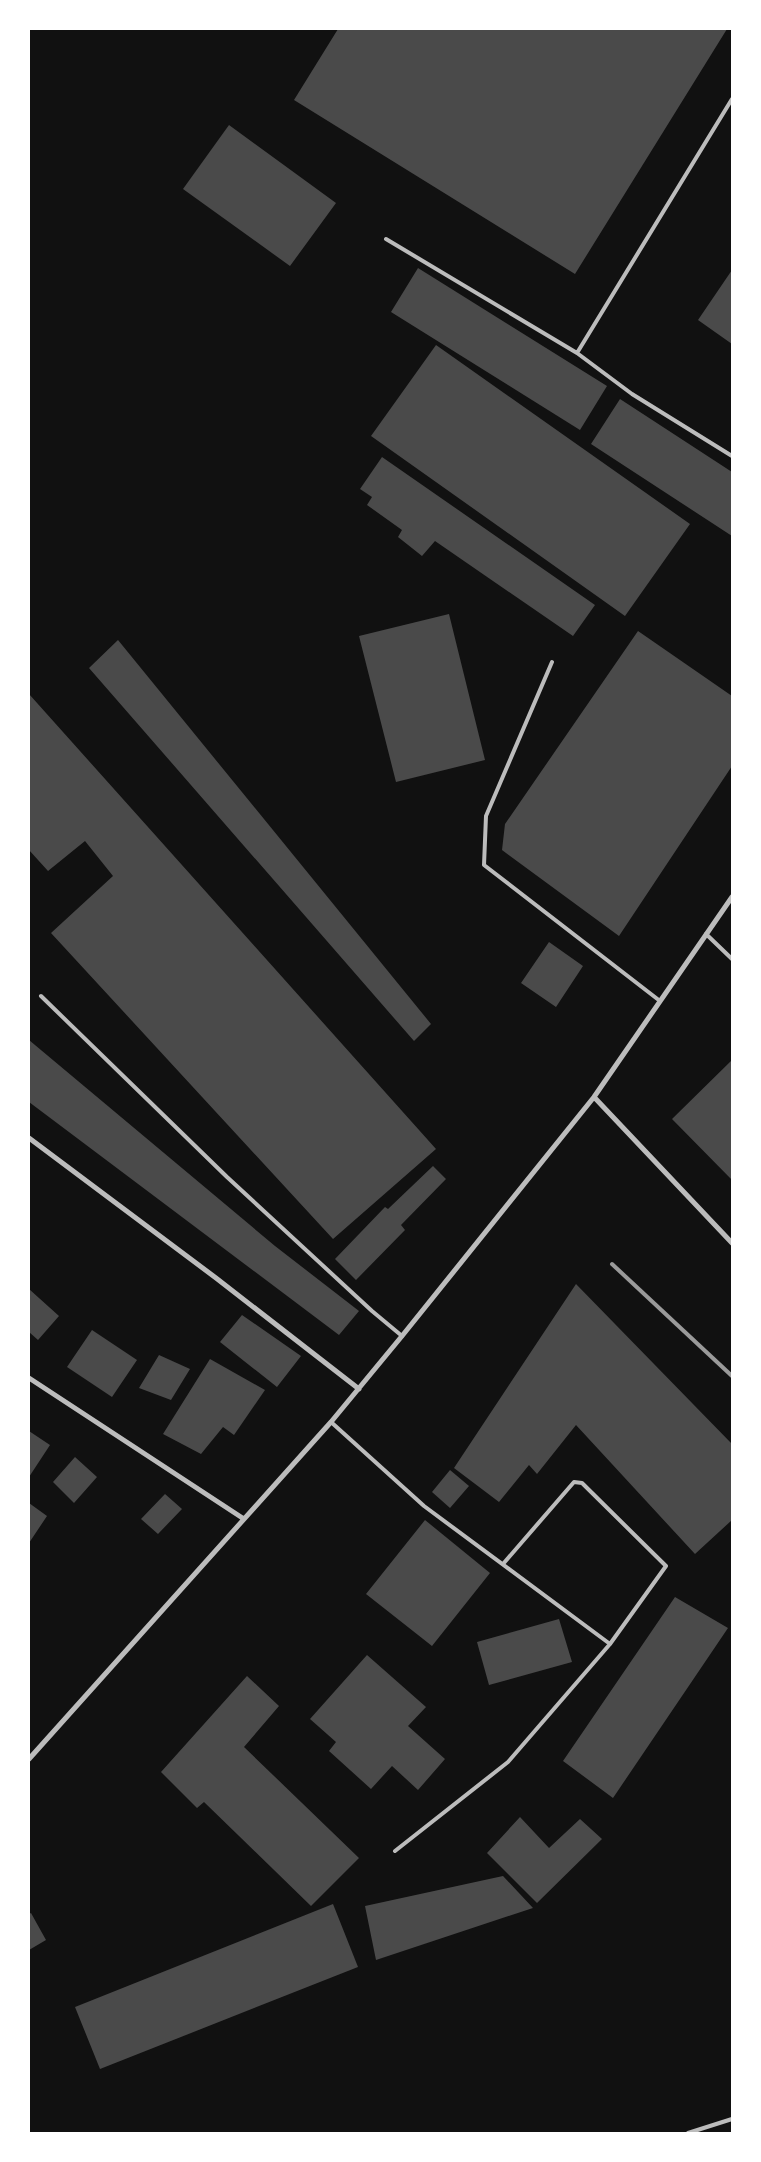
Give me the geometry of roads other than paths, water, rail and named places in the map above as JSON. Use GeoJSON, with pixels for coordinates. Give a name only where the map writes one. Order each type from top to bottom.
{"type":"FeatureCollection","features":[{"type":"Feature","properties":{"kind":"street"},"geometry":{"type":"LineString","coordinates":[[29,1759],[359,1389],[594,1097],[732,897]]}},
{"type":"Feature","properties":{"kind":"street"},"geometry":{"type":"LineString","coordinates":[[594,1097],[732,1243]]}},
{"type":"Feature","properties":{"kind":"street"},"geometry":{"type":"LineString","coordinates":[[29,1138],[216,1278],[359,1389]]}},
{"type":"Feature","properties":{"kind":"street"},"geometry":{"type":"LineString","coordinates":[[29,1378],[244,1519]]}},
{"type":"Feature","properties":{"kind":"lane"},"geometry":{"type":"LineString","coordinates":[[577,353],[732,99]]}},
{"type":"Feature","properties":{"kind":"lane"},"geometry":{"type":"LineString","coordinates":[[386,239],[577,353],[632,394],[732,456]]}},
{"type":"Feature","properties":{"kind":"lane"},"geometry":{"type":"LineString","coordinates":[[552,662],[486,816],[484,865],[660,1001]]}},
{"type":"Feature","properties":{"kind":"lane"},"geometry":{"type":"LineString","coordinates":[[706,934],[732,959]]}},
{"type":"Feature","properties":{"kind":"lane"},"geometry":{"type":"LineString","coordinates":[[41,996],[227,1177],[372,1312],[402,1336]]}},
{"type":"Feature","properties":{"kind":"lane"},"geometry":{"type":"LineString","coordinates":[[331,1422],[424,1506],[610,1644]]}},
{"type":"Feature","properties":{"kind":"lane"},"geometry":{"type":"LineString","coordinates":[[395,1850],[508,1762],[610,1644],[666,1566],[582,1483],[574,1482],[503,1564]]}},
{"type":"Feature","properties":{"kind":"lane"},"geometry":{"type":"LineString","coordinates":[[688,2133],[732,2119]]}},
{"type":"Feature","properties":{"kind":"railway"},"geometry":{"type":"LineString","coordinates":[[612,1264],[732,1376]]}}]}
